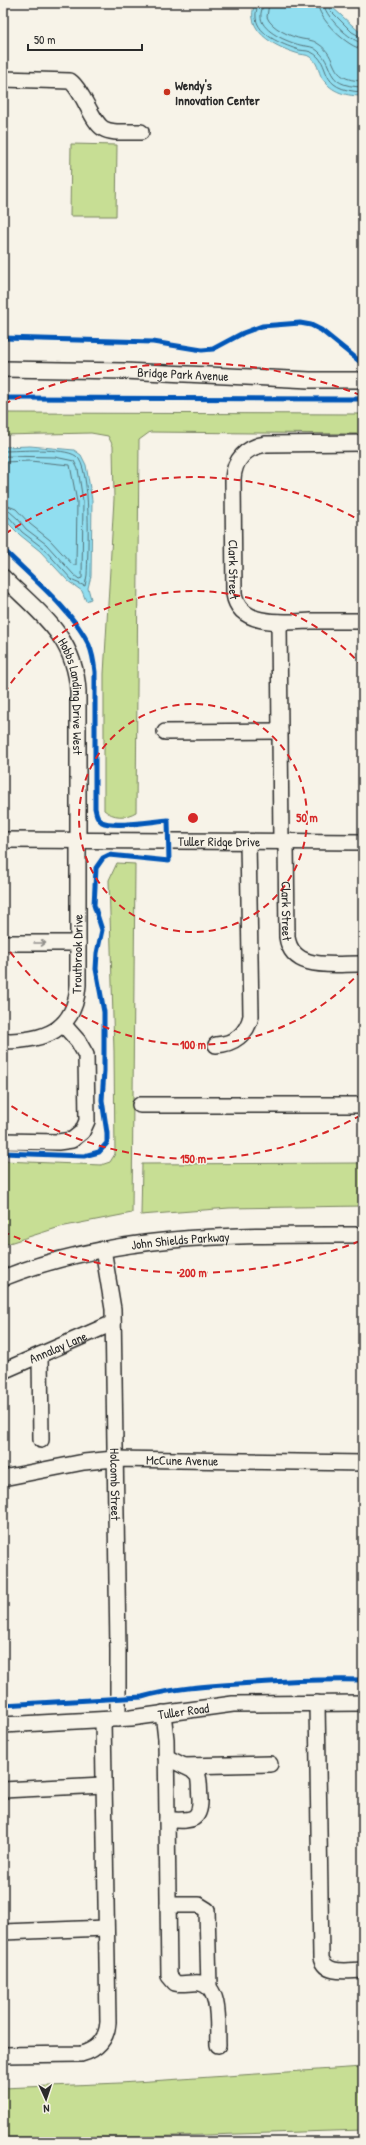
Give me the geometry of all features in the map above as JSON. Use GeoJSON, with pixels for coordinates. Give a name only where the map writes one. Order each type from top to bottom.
{"type":"FeatureCollection","features":[{"type":"Feature","properties":{"kind":"street"},"geometry":{"type":"LineString","coordinates":[[3,79],[70,80],[75,84],[96,121],[103,130],[111,132],[141,132]]}},
{"type":"Feature","properties":{"kind":"street","name":"Bridge Park Avenue"},"geometry":{"type":"LineString","coordinates":[[3,370],[124,371],[310,380],[363,380]]}},
{"type":"Feature","properties":{"kind":"street","name":"Clark Street"},"geometry":{"type":"LineString","coordinates":[[363,443],[266,444],[256,446],[246,451],[239,459],[234,469],[234,594],[237,604],[246,613],[262,620],[279,622],[280,731],[287,937],[292,950],[297,957],[309,963],[363,964]]}},
{"type":"Feature","properties":{"kind":"street","name":"Hobbs Landing Drive West"},"geometry":{"type":"LineString","coordinates":[[3,577],[57,632],[70,651],[75,666],[78,691],[78,841]]}},
{"type":"Feature","properties":{"kind":"street"},"geometry":{"type":"LineString","coordinates":[[279,622],[363,621]]}},
{"type":"Feature","properties":{"kind":"street"},"geometry":{"type":"LineString","coordinates":[[165,732],[280,731]]}},
{"type":"Feature","properties":{"kind":"street","name":"Tuller Ridge Drive"},"geometry":{"type":"LineString","coordinates":[[3,840],[363,842]]}},
{"type":"Feature","properties":{"kind":"street","name":"Troutbrook Drive"},"geometry":{"type":"LineString","coordinates":[[3,1041],[35,1039],[53,1032],[63,1024],[71,1012],[77,994],[78,841]]}},
{"type":"Feature","properties":{"kind":"street"},"geometry":{"type":"LineString","coordinates":[[216,1045],[232,1042],[241,1036],[248,1027],[251,1016],[248,842]]}},
{"type":"Feature","properties":{"kind":"street"},"geometry":{"type":"LineString","coordinates":[[3,942],[78,943]]}},
{"type":"Feature","properties":{"kind":"street"},"geometry":{"type":"LineString","coordinates":[[3,1141],[58,1142],[72,1140],[82,1132],[87,1121],[86,1055],[78,1041],[63,1024]]}},
{"type":"Feature","properties":{"kind":"street"},"geometry":{"type":"LineString","coordinates":[[140,1105],[363,1105]]}},
{"type":"Feature","properties":{"kind":"street","name":"John Shields Parkway"},"geometry":{"type":"LineString","coordinates":[[3,1278],[58,1260],[103,1249],[174,1239],[227,1235],[363,1234]]}},
{"type":"Feature","properties":{"kind":"street","name":"Holcomb Street"},"geometry":{"type":"LineString","coordinates":[[3,2055],[81,2054],[95,2048],[102,2041],[108,2022],[103,1785],[118,1650],[113,1323],[111,1290],[103,1249]]}},
{"type":"Feature","properties":{"kind":"street","name":"Annalay Lane"},"geometry":{"type":"LineString","coordinates":[[3,1371],[113,1323]]}},
{"type":"Feature","properties":{"kind":"street"},"geometry":{"type":"LineString","coordinates":[[40,1355],[41,1440]]}},
{"type":"Feature","properties":{"kind":"street","name":"McCune Avenue"},"geometry":{"type":"LineString","coordinates":[[3,1478],[84,1462],[114,1459],[363,1463]]}},
{"type":"Feature","properties":{"kind":"street"},"geometry":{"type":"LineString","coordinates":[[317,1703],[321,1958],[323,1965],[331,1970],[363,1970]]}},
{"type":"Feature","properties":{"kind":"street","name":"Tuller Road"},"geometry":{"type":"LineString","coordinates":[[3,1725],[110,1720],[233,1704],[363,1703]]}},
{"type":"Feature","properties":{"kind":"street"},"geometry":{"type":"LineString","coordinates":[[163,1713],[168,1820],[170,1979],[178,1984],[201,1983],[209,1987]]}},
{"type":"Feature","properties":{"kind":"street"},"geometry":{"type":"LineString","coordinates":[[166,1757],[194,1771],[199,1778],[200,1811],[196,1817],[190,1820],[168,1820]]}},
{"type":"Feature","properties":{"kind":"street"},"geometry":{"type":"LineString","coordinates":[[184,1766],[270,1764]]}},
{"type":"Feature","properties":{"kind":"street"},"geometry":{"type":"LineString","coordinates":[[3,1790],[103,1785]]}},
{"type":"Feature","properties":{"kind":"street"},"geometry":{"type":"LineString","coordinates":[[168,1905],[199,1905],[205,1907],[208,1912],[209,1987],[216,2000],[218,2045]]}},
{"type":"Feature","properties":{"kind":"street"},"geometry":{"type":"LineString","coordinates":[[3,1932],[106,1928]]}},
{"type":"Feature","properties":{"kind":"green space"},"geometry":{"type":"Polygon","coordinates":[[[71,144],[117,145],[116,216],[70,216],[71,144]]]}},
{"type":"Feature","properties":{"kind":"green space"},"geometry":{"type":"Polygon","coordinates":[[[3,413],[363,414],[363,434],[150,432],[139,440],[136,812],[132,814],[115,816],[104,810],[104,674],[114,499],[113,446],[108,436],[91,433],[3,435],[3,413]]]}},
{"type":"Feature","properties":{"kind":"green space"},"geometry":{"type":"Polygon","coordinates":[[[117,863],[135,864],[132,1213],[60,1227],[3,1245],[3,1161],[101,1165],[110,1162],[115,1154],[114,1051],[109,880],[117,863]]]}},
{"type":"Feature","properties":{"kind":"green space"},"geometry":{"type":"Polygon","coordinates":[[[363,1163],[363,1206],[229,1208],[141,1215],[142,1164],[363,1163]]]}},
{"type":"Feature","properties":{"kind":"green space"},"geometry":{"type":"Polygon","coordinates":[[[363,2067],[363,2130],[145,2137],[3,2137],[3,2088],[120,2083],[363,2067]]]}},
{"type":"Feature","properties":{"kind":"water"},"geometry":{"type":"Polygon","coordinates":[[[255,3],[334,3],[332,7],[363,35],[363,96],[340,93],[330,87],[322,78],[313,59],[307,55],[298,54],[278,46],[263,36],[257,29],[254,21],[253,13],[255,3]]]}},
{"type":"Feature","properties":{"kind":"water"},"geometry":{"type":"Polygon","coordinates":[[[30,446],[74,450],[81,455],[86,465],[92,500],[91,576],[88,588],[91,599],[86,601],[82,591],[68,581],[40,551],[20,535],[3,518],[3,447],[30,446]]]}},
{"type":"Feature","properties":{"kind":"cycle path"},"geometry":{"type":"LineString","coordinates":[[3,338],[153,342],[202,350],[213,349],[243,333],[262,326],[300,323],[311,325],[321,330],[363,364]]}},
{"type":"Feature","properties":{"kind":"cycle path"},"geometry":{"type":"LineString","coordinates":[[3,398],[363,399]]}},
{"type":"Feature","properties":{"kind":"cycle path"},"geometry":{"type":"LineString","coordinates":[[3,549],[62,607],[82,632],[89,645],[95,672],[95,808],[98,818],[100,821],[107,824],[134,824],[168,820],[169,861],[109,855],[103,858],[96,868],[94,905],[102,930],[97,953],[96,969],[104,1012],[104,1071],[102,1100],[107,1143],[99,1152],[84,1156],[3,1153]]}},
{"type":"Feature","properties":{"kind":"cycle path"},"geometry":{"type":"LineString","coordinates":[[3,1705],[142,1697],[178,1689],[269,1682],[300,1680],[363,1680]]}},
{"type":"Feature","properties":{"kind":"place","name":"Wendy's Innovation Center"},"geometry":{"type":"Point","coordinates":[167,92]}}]}
